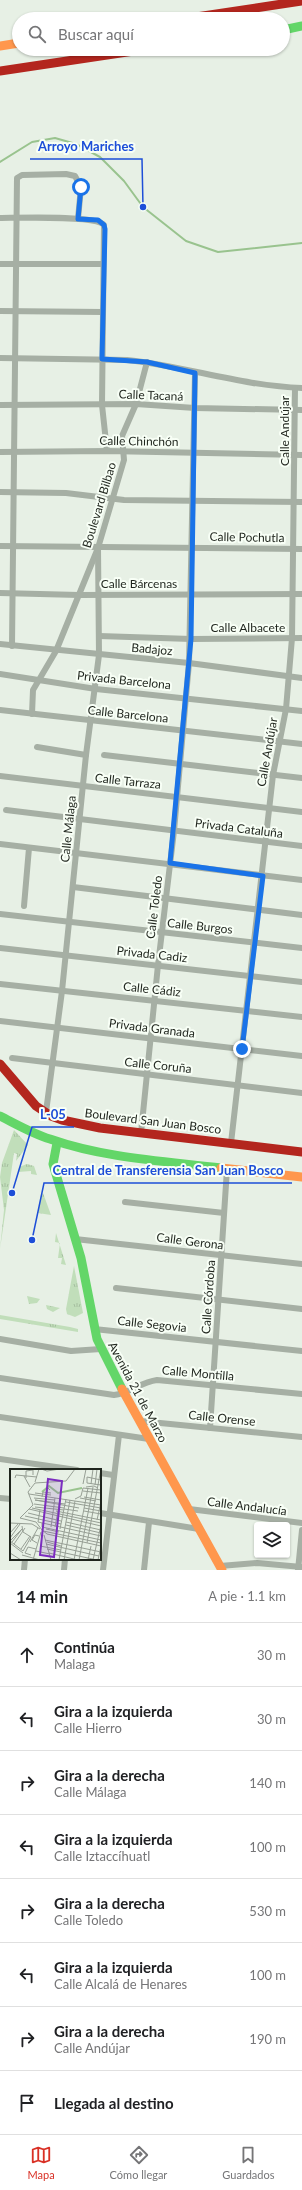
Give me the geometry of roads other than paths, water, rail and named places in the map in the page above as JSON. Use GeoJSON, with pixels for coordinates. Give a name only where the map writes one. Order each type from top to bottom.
{"type":"FeatureCollection","features":[{"type":"Feature","properties":{"kind":"street"},"geometry":{"type":"LineString","coordinates":[[229,12],[302,1]]}},
{"type":"Feature","properties":{"kind":"street"},"geometry":{"type":"LineString","coordinates":[[290,29],[302,26]]}},
{"type":"Feature","properties":{"kind":"street"},"geometry":{"type":"LineString","coordinates":[[0,46],[12,44]]}},
{"type":"Feature","properties":{"kind":"street"},"geometry":{"type":"LineString","coordinates":[[0,71],[100,56]]}},
{"type":"Feature","properties":{"kind":"street"},"geometry":{"type":"LineString","coordinates":[[12,646],[17,178],[22,175],[71,174],[78,180],[81,187],[78,219]]}},
{"type":"Feature","properties":{"kind":"street"},"geometry":{"type":"LineString","coordinates":[[0,218],[98,220],[104,225],[102,405],[107,451]]}},
{"type":"Feature","properties":{"kind":"street"},"geometry":{"type":"LineString","coordinates":[[0,264],[103,264]]}},
{"type":"Feature","properties":{"kind":"street"},"geometry":{"type":"LineString","coordinates":[[0,310],[103,312]]}},
{"type":"Feature","properties":{"kind":"street"},"geometry":{"type":"LineString","coordinates":[[0,358],[102,359],[147,362],[195,373],[247,382],[302,388]]}},
{"type":"Feature","properties":{"kind":"street","name":"Boulevard Bilbao"},"geometry":{"type":"LineString","coordinates":[[32,714],[34,690],[56,651],[98,548],[114,499],[124,460],[122,436],[136,404],[147,362]]}},
{"type":"Feature","properties":{"kind":"street","name":"Calle Toledo"},"geometry":{"type":"LineString","coordinates":[[141,1133],[154,1000],[174,831],[191,639],[195,373]]}},
{"type":"Feature","properties":{"kind":"street","name":"Calle Andújar"},"geometry":{"type":"LineString","coordinates":[[231,1143],[263,876],[273,774],[286,709],[289,676],[294,594],[295,388]]}},
{"type":"Feature","properties":{"kind":"street","name":"Calle Tacaná"},"geometry":{"type":"LineString","coordinates":[[0,405],[136,404],[195,408],[302,410]]}},
{"type":"Feature","properties":{"kind":"street","name":"Calle Chinchón"},"geometry":{"type":"LineString","coordinates":[[0,452],[107,451],[124,453],[302,456]]}},
{"type":"Feature","properties":{"kind":"street"},"geometry":{"type":"LineString","coordinates":[[0,492],[66,493],[114,499],[302,502]]}},
{"type":"Feature","properties":{"kind":"street","name":"Calle Pochutla"},"geometry":{"type":"LineString","coordinates":[[0,546],[302,549]]}},
{"type":"Feature","properties":{"kind":"street","name":"Calle Málaga"},"geometry":{"type":"LineString","coordinates":[[46,1112],[62,990],[86,755],[96,689],[99,655],[98,548]]}},
{"type":"Feature","properties":{"kind":"street","name":"Calle Bárcenas"},"geometry":{"type":"LineString","coordinates":[[0,593],[79,595],[302,594]]}},
{"type":"Feature","properties":{"kind":"street","name":"Calle Albacete"},"geometry":{"type":"LineString","coordinates":[[99,636],[191,639],[302,638]]}},
{"type":"Feature","properties":{"kind":"street","name":"Badajoz"},"geometry":{"type":"LineString","coordinates":[[0,644],[56,651],[189,663],[302,678]]}},
{"type":"Feature","properties":{"kind":"street","name":"Privada Barcelona"},"geometry":{"type":"LineString","coordinates":[[0,674],[96,689],[302,711]]}},
{"type":"Feature","properties":{"kind":"street","name":"Calle Barcelona"},"geometry":{"type":"LineString","coordinates":[[0,710],[302,744]]}},
{"type":"Feature","properties":{"kind":"street"},"geometry":{"type":"LineString","coordinates":[[37,747],[86,755]]}},
{"type":"Feature","properties":{"kind":"street"},"geometry":{"type":"LineString","coordinates":[[104,755],[302,778]]}},
{"type":"Feature","properties":{"kind":"street","name":"Calle Tarraza"},"geometry":{"type":"LineString","coordinates":[[0,776],[302,812]]}},
{"type":"Feature","properties":{"kind":"street","name":"Privada Cataluña"},"geometry":{"type":"LineString","coordinates":[[6,810],[80,821],[302,846]]}},
{"type":"Feature","properties":{"kind":"street"},"geometry":{"type":"LineString","coordinates":[[0,844],[77,854],[170,863],[302,880]]}},
{"type":"Feature","properties":{"kind":"street"},"geometry":{"type":"LineString","coordinates":[[24,906],[29,848]]}},
{"type":"Feature","properties":{"kind":"street"},"geometry":{"type":"LineString","coordinates":[[73,887],[302,915]]}},
{"type":"Feature","properties":{"kind":"street","name":"Calle Burgos"},"geometry":{"type":"LineString","coordinates":[[0,914],[302,948]]}},
{"type":"Feature","properties":{"kind":"street","name":"Privada Cadiz"},"geometry":{"type":"LineString","coordinates":[[0,948],[302,982]]}},
{"type":"Feature","properties":{"kind":"street","name":"Calle Cádiz"},"geometry":{"type":"LineString","coordinates":[[0,984],[302,1017]]}},
{"type":"Feature","properties":{"kind":"street","name":"Privada Granada"},"geometry":{"type":"LineString","coordinates":[[0,1021],[302,1056]]}},
{"type":"Feature","properties":{"kind":"street","name":"Calle Coruña"},"geometry":{"type":"LineString","coordinates":[[12,1058],[146,1075],[238,1084],[302,1093]]}},
{"type":"Feature","properties":{"kind":"street","name":"Boulevard San Juan Bosco"},"geometry":{"type":"LineString","coordinates":[[0,1064],[22,1092],[46,1112],[64,1120],[102,1128],[302,1152]]}},
{"type":"Feature","properties":{"kind":"street"},"geometry":{"type":"LineString","coordinates":[[0,1116],[57,1143],[112,1154],[302,1177]]}},
{"type":"Feature","properties":{"kind":"street"},"geometry":{"type":"LineString","coordinates":[[42,1136],[53,1164]]}},
{"type":"Feature","properties":{"kind":"street","name":"Avenida 21 de Marzo"},"geometry":{"type":"LineString","coordinates":[[57,1143],[54,1151],[53,1164],[85,1275],[94,1329],[101,1349],[221,1568]]}},
{"type":"Feature","properties":{"kind":"street","name":"Calle Córdoba"},"geometry":{"type":"LineString","coordinates":[[210,1428],[227,1169]]}},
{"type":"Feature","properties":{"kind":"street"},"geometry":{"type":"LineString","coordinates":[[126,1202],[224,1213]]}},
{"type":"Feature","properties":{"kind":"street","name":"Calle Gerona"},"geometry":{"type":"LineString","coordinates":[[75,1239],[302,1264]]}},
{"type":"Feature","properties":{"kind":"street"},"geometry":{"type":"LineString","coordinates":[[116,1288],[302,1308]]}},
{"type":"Feature","properties":{"kind":"street","name":"Calle Segovia"},"geometry":{"type":"LineString","coordinates":[[94,1329],[302,1351]]}},
{"type":"Feature","properties":{"kind":"street"},"geometry":{"type":"LineString","coordinates":[[0,1339],[71,1351],[101,1349]]}},
{"type":"Feature","properties":{"kind":"street","name":"Calle Montilla"},"geometry":{"type":"LineString","coordinates":[[0,1378],[108,1394],[124,1393],[146,1382],[157,1380],[302,1394]]}},
{"type":"Feature","properties":{"kind":"street"},"geometry":{"type":"LineString","coordinates":[[0,1417],[149,1439]]}},
{"type":"Feature","properties":{"kind":"street","name":"Calle Orense"},"geometry":{"type":"LineString","coordinates":[[140,1421],[302,1437]]}},
{"type":"Feature","properties":{"kind":"street"},"geometry":{"type":"LineString","coordinates":[[103,1570],[113,1475],[119,1435]]}},
{"type":"Feature","properties":{"kind":"street"},"geometry":{"type":"LineString","coordinates":[[0,1459],[69,1469]]}},
{"type":"Feature","properties":{"kind":"street"},"geometry":{"type":"LineString","coordinates":[[101,1473],[113,1475]]}},
{"type":"Feature","properties":{"kind":"street"},"geometry":{"type":"LineString","coordinates":[[0,1498],[10,1499]]}},
{"type":"Feature","properties":{"kind":"street","name":"Calle Andalucía"},"geometry":{"type":"LineString","coordinates":[[189,1510],[302,1523]]}},
{"type":"Feature","properties":{"kind":"street"},"geometry":{"type":"LineString","coordinates":[[101,1513],[199,1529]]}},
{"type":"Feature","properties":{"kind":"street"},"geometry":{"type":"LineString","coordinates":[[144,1570],[149,1522]]}},
{"type":"Feature","properties":{"kind":"street"},"geometry":{"type":"LineString","coordinates":[[221,1568],[258,1564],[300,1568],[302,1530]]}},
{"type":"Feature","properties":{"kind":"street"},"geometry":{"type":"LineString","coordinates":[[24,1570],[25,1560]]}},
{"type":"Feature","properties":{"kind":"street"},"geometry":{"type":"LineString","coordinates":[[64,1570],[65,1560]]}},
{"type":"Feature","properties":{"kind":"waterway"},"geometry":{"type":"LineString","coordinates":[[0,162],[32,142],[55,138],[76,144],[100,157],[124,181],[143,207],[186,241],[218,252],[302,243]]}},
{"type":"Feature","properties":{"kind":"place","name":"Arroyo Mariches"},"geometry":{"type":"Point","coordinates":[143,207]}},
{"type":"Feature","properties":{"kind":"place","name":"L-05"},"geometry":{"type":"Point","coordinates":[12,1193]}},
{"type":"Feature","properties":{"kind":"place","name":"Central de Transferensia San Juan Bosco"},"geometry":{"type":"Point","coordinates":[32,1240]}}]}
